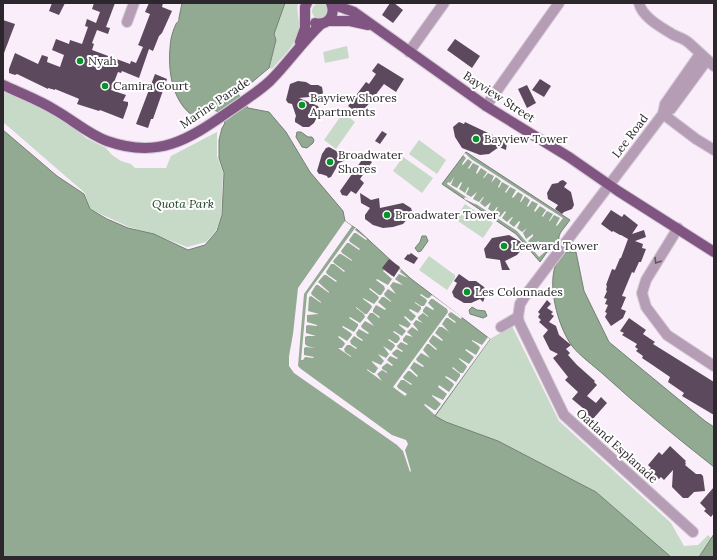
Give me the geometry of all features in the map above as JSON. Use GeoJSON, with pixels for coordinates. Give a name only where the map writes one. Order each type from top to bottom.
{"type":"FeatureCollection","features":[{"type":"Feature","properties":{"kind":"main road","name":"Marine Parade"},"geometry":{"type":"LineString","coordinates":[[297,49],[305,28],[305,7],[307,3]]}},
{"type":"Feature","properties":{"kind":"main road"},"geometry":{"type":"LineString","coordinates":[[306,14],[308,19],[312,22],[324,22],[333,12],[332,4]]}},
{"type":"Feature","properties":{"kind":"main road","name":"Bayview Street"},"geometry":{"type":"LineString","coordinates":[[332,4],[354,12],[486,106],[569,157],[714,252]]}},
{"type":"Feature","properties":{"kind":"main road","name":"Bayview Street"},"geometry":{"type":"LineString","coordinates":[[324,22],[350,21],[374,27]]}},
{"type":"Feature","properties":{"kind":"main road","name":"Marine Parade"},"geometry":{"type":"LineString","coordinates":[[3,85],[54,109],[94,135],[108,141],[133,147],[160,147],[174,144],[195,134],[246,100],[270,81],[297,49],[324,22]]}},
{"type":"Feature","properties":{"kind":"street"},"geometry":{"type":"LineString","coordinates":[[127,22],[134,3]]}},
{"type":"Feature","properties":{"kind":"street"},"geometry":{"type":"LineString","coordinates":[[345,3],[354,12]]}},
{"type":"Feature","properties":{"kind":"street"},"geometry":{"type":"LineString","coordinates":[[409,52],[444,3]]}},
{"type":"Feature","properties":{"kind":"street"},"geometry":{"type":"LineString","coordinates":[[486,106],[559,3]]}},
{"type":"Feature","properties":{"kind":"street"},"geometry":{"type":"LineString","coordinates":[[639,3],[640,7],[648,17],[673,35],[688,42],[707,60],[665,104],[663,114]]}},
{"type":"Feature","properties":{"kind":"street","name":"Lee Road"},"geometry":{"type":"LineString","coordinates":[[610,185],[663,114],[696,139],[714,150]]}},
{"type":"Feature","properties":{"kind":"street"},"geometry":{"type":"LineString","coordinates":[[501,328],[518,317],[520,304],[546,267],[610,185]]}},
{"type":"Feature","properties":{"kind":"street"},"geometry":{"type":"LineString","coordinates":[[678,228],[646,280],[642,293],[646,307],[667,334],[714,366]]}},
{"type":"Feature","properties":{"kind":"street","name":"Oatland Esplanade"},"geometry":{"type":"LineString","coordinates":[[518,317],[528,343],[564,415],[693,532]]}},
{"type":"Feature","properties":{"kind":"green space"},"geometry":{"type":"Polygon","coordinates":[[[285,3],[298,3],[298,34],[293,45],[272,69],[269,68],[276,40],[274,34],[285,3]]]}},
{"type":"Feature","properties":{"kind":"green space"},"geometry":{"type":"Polygon","coordinates":[[[317,3],[323,3],[328,8],[326,17],[323,19],[317,19],[312,14],[312,8],[317,3]]]}},
{"type":"Feature","properties":{"kind":"green space"},"geometry":{"type":"Polygon","coordinates":[[[347,46],[349,58],[325,63],[323,52],[347,46]]]}},
{"type":"Feature","properties":{"kind":"green space","name":"Quota Park"},"geometry":{"type":"Polygon","coordinates":[[[3,89],[41,106],[70,124],[86,138],[106,148],[112,155],[121,161],[131,164],[135,168],[166,168],[171,156],[217,132],[217,156],[223,173],[221,216],[216,231],[206,242],[187,247],[154,234],[129,227],[90,209],[85,193],[3,122],[3,89]]]}},
{"type":"Feature","properties":{"kind":"green space"},"geometry":{"type":"Polygon","coordinates":[[[343,113],[355,122],[336,149],[324,140],[343,113]]]}},
{"type":"Feature","properties":{"kind":"green space"},"geometry":{"type":"Polygon","coordinates":[[[419,140],[446,160],[437,174],[409,154],[419,140]]]}},
{"type":"Feature","properties":{"kind":"green space"},"geometry":{"type":"Polygon","coordinates":[[[403,157],[433,178],[422,193],[393,171],[403,157]]]}},
{"type":"Feature","properties":{"kind":"green space"},"geometry":{"type":"Polygon","coordinates":[[[465,204],[493,223],[483,238],[455,219],[465,204]]]}},
{"type":"Feature","properties":{"kind":"green space"},"geometry":{"type":"Polygon","coordinates":[[[429,256],[455,275],[455,278],[447,290],[419,270],[429,256]]]}},
{"type":"Feature","properties":{"kind":"green space"},"geometry":{"type":"Polygon","coordinates":[[[512,326],[559,421],[671,523],[684,546],[698,545],[708,535],[711,538],[699,557],[671,557],[596,492],[435,416],[490,339],[512,326]]]}},
{"type":"Feature","properties":{"kind":"shaded area"},"geometry":{"type":"Polygon","coordinates":[[[182,3],[285,3],[274,34],[276,40],[269,68],[238,94],[248,108],[269,112],[286,132],[310,172],[343,211],[345,221],[358,230],[410,278],[490,339],[435,416],[446,422],[498,441],[596,492],[671,557],[3,557],[3,130],[57,176],[84,194],[90,209],[107,219],[128,228],[154,234],[188,250],[205,245],[217,231],[222,215],[224,173],[219,158],[219,140],[225,123],[217,111],[213,110],[196,118],[187,111],[181,103],[172,83],[170,72],[171,39],[175,26],[179,20],[182,3]]]}},
{"type":"Feature","properties":{"kind":"shaded area"},"geometry":{"type":"Polygon","coordinates":[[[297,132],[301,132],[308,137],[312,137],[314,140],[313,143],[307,148],[302,147],[296,137],[297,132]]]}},
{"type":"Feature","properties":{"kind":"shaded area"},"geometry":{"type":"Polygon","coordinates":[[[466,152],[570,220],[559,235],[559,242],[563,253],[576,252],[584,291],[609,342],[714,427],[714,467],[644,410],[575,350],[562,328],[555,305],[553,281],[557,262],[551,251],[547,252],[540,262],[516,234],[442,184],[466,152]]]}},
{"type":"Feature","properties":{"kind":"shaded area"},"geometry":{"type":"Polygon","coordinates":[[[422,236],[426,236],[428,241],[421,251],[418,252],[415,248],[420,242],[422,236]]]}},
{"type":"Feature","properties":{"kind":"shaded area"},"geometry":{"type":"Polygon","coordinates":[[[472,307],[477,310],[485,311],[487,316],[483,318],[470,314],[469,310],[472,307]]]}},
{"type":"Feature","properties":{"kind":"shaded area"},"geometry":{"type":"Polygon","coordinates":[[[714,534],[714,557],[699,557],[714,534]]]}},
{"type":"Feature","properties":{"kind":"pier"},"geometry":{"type":"Polygon","coordinates":[[[465,153],[471,159],[563,218],[557,226],[556,225],[560,218],[554,215],[549,221],[553,214],[547,211],[543,217],[542,216],[546,210],[540,206],[535,212],[534,211],[538,204],[532,201],[528,207],[527,206],[530,200],[525,196],[520,202],[523,195],[518,192],[513,198],[512,197],[516,190],[510,187],[506,193],[505,192],[509,186],[502,182],[499,188],[498,187],[501,181],[496,177],[491,183],[494,176],[488,173],[483,178],[487,172],[481,168],[477,174],[476,173],[479,166],[473,163],[469,169],[468,168],[472,162],[468,159],[463,165],[462,164],[466,158],[463,155],[465,153]]]}},
{"type":"Feature","properties":{"kind":"pier"},"geometry":{"type":"Polygon","coordinates":[[[454,177],[451,185],[457,188],[461,182],[462,183],[459,189],[465,193],[468,187],[469,188],[466,194],[471,197],[477,192],[473,199],[479,202],[484,197],[480,203],[485,207],[491,202],[488,209],[493,212],[498,207],[495,213],[500,217],[505,211],[506,212],[502,218],[507,222],[513,217],[509,223],[514,227],[519,221],[520,222],[517,228],[522,232],[527,228],[523,233],[526,239],[533,234],[528,241],[533,245],[538,241],[539,242],[534,247],[538,252],[544,248],[546,251],[539,257],[517,231],[476,204],[464,199],[465,197],[469,199],[447,184],[448,182],[450,183],[454,177]]]}},
{"type":"Feature","properties":{"kind":"pier"},"geometry":{"type":"Polygon","coordinates":[[[345,221],[352,226],[304,294],[298,366],[392,435],[406,440],[408,444],[405,450],[410,472],[403,451],[397,445],[294,373],[289,366],[298,288],[345,221]]]}},
{"type":"Feature","properties":{"kind":"pier"},"geometry":{"type":"Polygon","coordinates":[[[355,228],[355,230],[367,239],[366,240],[354,233],[349,240],[360,249],[359,250],[347,243],[341,251],[352,261],[339,254],[333,261],[345,271],[344,272],[334,264],[331,264],[326,272],[337,281],[336,282],[324,275],[318,282],[329,293],[316,285],[311,293],[321,303],[311,296],[309,297],[308,311],[319,314],[307,315],[307,322],[317,326],[306,326],[306,333],[316,336],[305,337],[305,344],[315,348],[304,348],[304,355],[314,357],[305,357],[301,360],[307,294],[355,228]]]}},
{"type":"Feature","properties":{"kind":"pier"},"geometry":{"type":"Polygon","coordinates":[[[400,269],[400,272],[408,278],[399,274],[395,279],[403,285],[393,282],[390,286],[396,294],[388,289],[384,294],[391,302],[382,297],[378,302],[386,309],[385,310],[376,305],[373,312],[380,317],[379,318],[373,313],[370,313],[367,318],[374,326],[365,321],[361,326],[369,333],[368,334],[359,329],[356,333],[357,336],[363,340],[362,341],[354,336],[350,341],[351,344],[357,348],[356,349],[350,345],[347,345],[344,349],[345,352],[351,357],[338,348],[342,348],[345,344],[338,337],[339,336],[347,341],[352,335],[342,327],[343,326],[354,332],[358,324],[349,318],[350,317],[360,323],[365,317],[364,314],[356,307],[367,314],[372,307],[363,298],[374,304],[379,298],[369,289],[370,288],[381,295],[385,289],[384,286],[376,280],[377,279],[388,285],[392,279],[383,271],[384,270],[394,276],[400,269]]]}},
{"type":"Feature","properties":{"kind":"pier"},"geometry":{"type":"Polygon","coordinates":[[[421,294],[427,298],[432,295],[462,317],[461,319],[451,312],[448,314],[449,317],[456,322],[455,323],[446,318],[442,324],[449,332],[442,327],[439,327],[435,333],[443,340],[442,341],[433,335],[429,341],[437,349],[436,350],[427,344],[423,350],[430,358],[421,353],[416,359],[424,366],[423,367],[414,362],[410,368],[418,376],[417,377],[408,371],[403,377],[412,384],[411,385],[404,380],[401,380],[397,386],[407,394],[405,396],[393,387],[448,312],[447,309],[433,299],[431,299],[428,303],[434,309],[433,310],[426,306],[423,310],[428,317],[423,313],[418,317],[418,319],[423,323],[416,320],[413,324],[418,331],[412,327],[407,332],[413,337],[406,335],[403,339],[403,341],[408,344],[407,345],[401,342],[397,346],[403,351],[402,352],[397,349],[392,353],[398,358],[397,359],[390,356],[387,360],[393,365],[392,366],[387,363],[382,367],[382,369],[387,373],[382,370],[377,374],[382,381],[367,369],[375,373],[378,368],[372,361],[381,365],[384,361],[378,354],[386,358],[389,354],[383,346],[391,351],[395,346],[388,340],[389,339],[397,343],[400,339],[399,336],[393,332],[394,331],[402,336],[406,331],[399,324],[408,328],[411,324],[404,317],[405,316],[411,321],[416,316],[409,310],[410,309],[418,313],[421,309],[421,307],[415,302],[421,306],[424,306],[427,301],[420,295],[421,294]]]}},
{"type":"Feature","properties":{"kind":"pier"},"geometry":{"type":"Polygon","coordinates":[[[488,337],[490,339],[435,415],[424,405],[425,404],[436,410],[441,404],[432,395],[443,400],[447,394],[438,387],[439,385],[449,392],[454,385],[445,377],[446,376],[456,382],[460,374],[452,368],[453,367],[460,373],[463,373],[467,367],[459,358],[469,364],[474,357],[465,350],[466,349],[476,355],[480,348],[472,340],[482,345],[488,337]]]}},
{"type":"Feature","properties":{"kind":"building"},"geometry":{"type":"Polygon","coordinates":[[[52,3],[65,3],[59,15],[49,11],[52,3]]]}},
{"type":"Feature","properties":{"kind":"building"},"geometry":{"type":"Polygon","coordinates":[[[94,3],[115,3],[106,27],[110,28],[108,34],[97,30],[92,43],[94,44],[92,50],[130,64],[131,61],[136,63],[143,47],[138,45],[150,14],[145,12],[149,3],[163,3],[162,7],[172,11],[153,51],[149,49],[139,78],[122,71],[121,73],[118,72],[111,90],[126,95],[123,101],[128,102],[128,105],[123,119],[100,110],[99,111],[77,104],[79,99],[77,98],[55,89],[48,89],[17,74],[15,75],[9,73],[15,53],[38,64],[42,55],[48,57],[47,62],[60,67],[64,55],[52,50],[56,39],[69,44],[70,40],[82,44],[88,27],[85,26],[87,19],[96,23],[100,12],[92,9],[94,3]]]}},
{"type":"Feature","properties":{"kind":"building"},"geometry":{"type":"Polygon","coordinates":[[[390,3],[394,3],[403,10],[393,23],[382,15],[390,3]]]}},
{"type":"Feature","properties":{"kind":"building"},"geometry":{"type":"Polygon","coordinates":[[[3,20],[15,24],[4,53],[3,53],[3,20]]]}},
{"type":"Feature","properties":{"kind":"building"},"geometry":{"type":"Polygon","coordinates":[[[455,39],[480,56],[472,68],[447,50],[455,39]]]}},
{"type":"Feature","properties":{"kind":"building"},"geometry":{"type":"Polygon","coordinates":[[[378,63],[404,79],[396,92],[384,84],[360,115],[348,106],[366,82],[369,84],[376,74],[372,71],[378,63]]]}},
{"type":"Feature","properties":{"kind":"building"},"geometry":{"type":"Polygon","coordinates":[[[155,74],[167,79],[153,119],[151,119],[148,128],[136,124],[155,74]]]}},
{"type":"Feature","properties":{"kind":"building"},"geometry":{"type":"Polygon","coordinates":[[[540,79],[551,86],[544,97],[532,90],[540,79]]]}},
{"type":"Feature","properties":{"kind":"building","name":"Bayview Shores Apartments"},"geometry":{"type":"Polygon","coordinates":[[[298,81],[322,87],[323,93],[319,96],[299,98],[318,106],[320,111],[314,123],[309,127],[303,127],[295,122],[296,116],[292,104],[288,103],[286,100],[290,84],[298,81]]]}},
{"type":"Feature","properties":{"kind":"building"},"geometry":{"type":"Polygon","coordinates":[[[527,85],[536,103],[527,108],[518,89],[527,85]]]}},
{"type":"Feature","properties":{"kind":"building","name":"Bayview Tower"},"geometry":{"type":"Polygon","coordinates":[[[459,122],[464,124],[465,122],[507,142],[506,150],[499,147],[489,154],[480,155],[462,148],[455,137],[453,127],[459,122]]]}},
{"type":"Feature","properties":{"kind":"building"},"geometry":{"type":"Polygon","coordinates":[[[382,131],[387,134],[380,144],[375,141],[382,131]]]}},
{"type":"Feature","properties":{"kind":"building","name":"Broadwater Shores"},"geometry":{"type":"Polygon","coordinates":[[[329,147],[340,153],[342,152],[348,159],[339,163],[331,177],[328,178],[327,176],[319,174],[317,171],[322,154],[326,148],[329,147]]]}},
{"type":"Feature","properties":{"kind":"building"},"geometry":{"type":"Polygon","coordinates":[[[364,157],[372,162],[360,179],[364,183],[356,194],[351,191],[347,196],[342,195],[340,191],[364,157]]]}},
{"type":"Feature","properties":{"kind":"building"},"geometry":{"type":"Polygon","coordinates":[[[563,180],[567,183],[564,187],[571,192],[574,205],[572,209],[562,214],[555,209],[558,205],[548,199],[547,193],[552,184],[563,180]]]}},
{"type":"Feature","properties":{"kind":"building","name":"Broadwater Tower"},"geometry":{"type":"Polygon","coordinates":[[[360,193],[371,200],[379,198],[380,208],[403,203],[411,208],[412,211],[410,216],[403,224],[393,227],[383,228],[373,225],[365,219],[365,215],[370,208],[361,203],[360,193]]]}},
{"type":"Feature","properties":{"kind":"building"},"geometry":{"type":"Polygon","coordinates":[[[611,210],[622,217],[624,214],[638,225],[632,234],[644,230],[646,237],[635,241],[643,244],[642,248],[646,249],[641,262],[639,262],[634,273],[632,272],[622,296],[626,297],[621,309],[626,311],[623,318],[611,326],[605,317],[607,313],[605,312],[608,305],[605,304],[607,299],[604,298],[607,291],[606,285],[612,269],[615,270],[621,258],[628,239],[613,231],[612,232],[601,224],[611,210]]]}},
{"type":"Feature","properties":{"kind":"building","name":"Leeward Tower"},"geometry":{"type":"Polygon","coordinates":[[[509,235],[521,242],[522,249],[517,255],[505,261],[510,270],[502,270],[500,260],[486,258],[484,249],[492,238],[509,235]]]}},
{"type":"Feature","properties":{"kind":"building"},"geometry":{"type":"Polygon","coordinates":[[[411,253],[418,258],[414,264],[404,259],[411,253]]]}},
{"type":"Feature","properties":{"kind":"building"},"geometry":{"type":"Polygon","coordinates":[[[389,259],[400,267],[394,277],[382,268],[389,259]]]}},
{"type":"Feature","properties":{"kind":"building","name":"Les Colonnades"},"geometry":{"type":"Polygon","coordinates":[[[459,274],[469,281],[476,281],[484,287],[487,292],[483,302],[480,299],[471,303],[464,303],[454,297],[452,292],[457,283],[454,281],[459,274]]]}},
{"type":"Feature","properties":{"kind":"building"},"geometry":{"type":"Polygon","coordinates":[[[547,300],[551,304],[547,308],[553,312],[551,314],[554,316],[549,322],[556,326],[559,335],[571,345],[566,349],[570,353],[568,355],[595,381],[594,382],[597,385],[587,396],[596,403],[601,397],[607,403],[592,420],[582,411],[584,409],[572,399],[578,392],[565,380],[568,377],[553,358],[558,354],[550,350],[543,336],[548,330],[539,322],[541,320],[538,317],[540,314],[538,312],[547,300]]]}},
{"type":"Feature","properties":{"kind":"building"},"geometry":{"type":"Polygon","coordinates":[[[629,318],[646,330],[643,334],[655,342],[653,344],[714,382],[714,415],[682,396],[684,393],[668,382],[670,377],[642,358],[643,356],[636,351],[638,349],[635,347],[637,344],[622,335],[624,333],[620,331],[629,318]]]}},
{"type":"Feature","properties":{"kind":"building"},"geometry":{"type":"Polygon","coordinates":[[[670,446],[686,461],[685,465],[696,474],[701,474],[703,476],[705,491],[694,492],[688,498],[683,498],[672,487],[673,470],[664,480],[661,477],[659,479],[649,470],[651,468],[648,465],[659,452],[662,455],[670,446]]]}},
{"type":"Feature","properties":{"kind":"building"},"geometry":{"type":"Polygon","coordinates":[[[714,487],[714,513],[711,517],[704,511],[706,509],[700,503],[714,487]]]}},
{"type":"Feature","properties":{"kind":"place","name":"Nyah"},"geometry":{"type":"Point","coordinates":[80,61]}},
{"type":"Feature","properties":{"kind":"place","name":"Camira Court"},"geometry":{"type":"Point","coordinates":[105,86]}},
{"type":"Feature","properties":{"kind":"place","name":"Bayview Shores Apartments"},"geometry":{"type":"Point","coordinates":[302,105]}},
{"type":"Feature","properties":{"kind":"place","name":"Bayview Tower"},"geometry":{"type":"Point","coordinates":[476,139]}},
{"type":"Feature","properties":{"kind":"place","name":"Broadwater Shores"},"geometry":{"type":"Point","coordinates":[330,162]}},
{"type":"Feature","properties":{"kind":"place","name":"Broadwater Tower"},"geometry":{"type":"Point","coordinates":[387,215]}},
{"type":"Feature","properties":{"kind":"place","name":"Leeward Tower"},"geometry":{"type":"Point","coordinates":[504,246]}},
{"type":"Feature","properties":{"kind":"place","name":"Les Colonnades"},"geometry":{"type":"Point","coordinates":[467,292]}}]}
